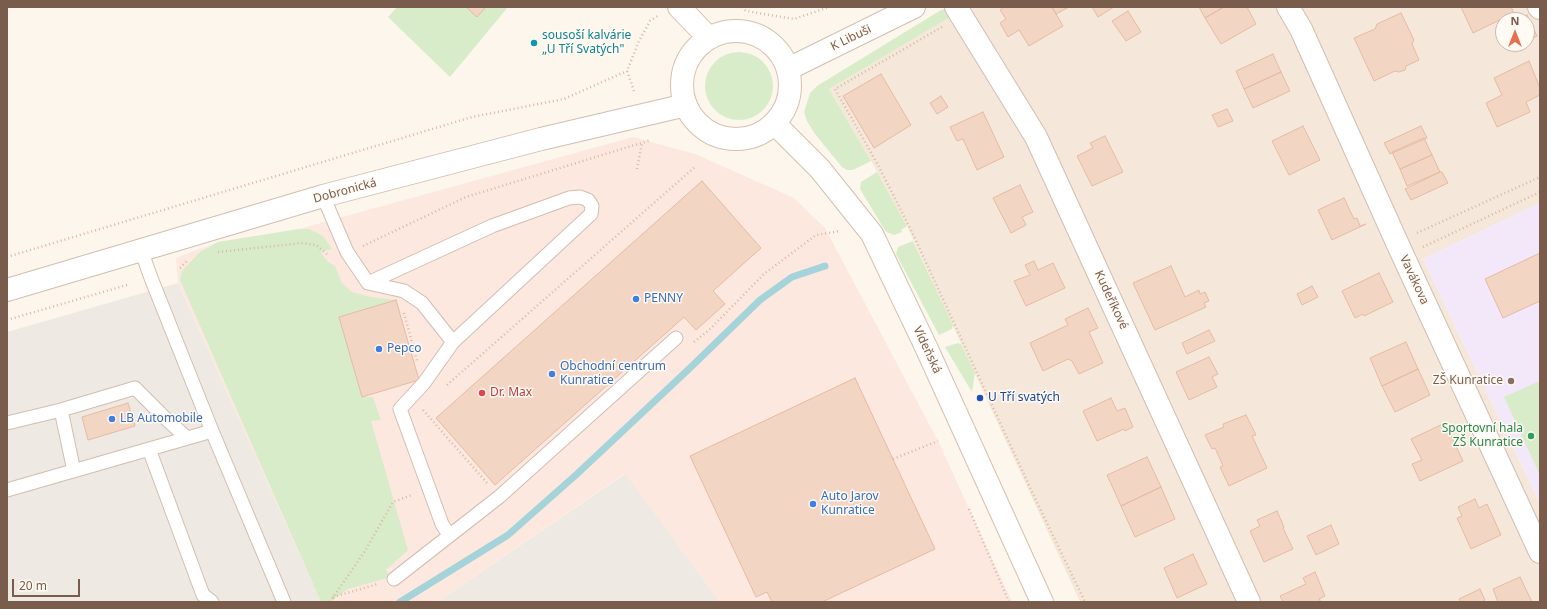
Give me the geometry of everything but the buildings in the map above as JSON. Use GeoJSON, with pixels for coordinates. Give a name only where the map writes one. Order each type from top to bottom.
{"type":"FeatureCollection","features":[{"type":"Feature","properties":{"kind":"street","name":"K Libuši"},"geometry":{"type":"LineString","coordinates":[[788,69],[914,7]]}},
{"type":"Feature","properties":{"kind":"street","name":"Vavákova"},"geometry":{"type":"LineString","coordinates":[[1288,7],[1301,29],[1399,247],[1540,552]]}},
{"type":"Feature","properties":{"kind":"street"},"geometry":{"type":"LineString","coordinates":[[670,10],[709,38]]}},
{"type":"Feature","properties":{"kind":"street","name":"Kudeříkové"},"geometry":{"type":"LineString","coordinates":[[959,11],[1036,136],[1250,602]]}},
{"type":"Feature","properties":{"kind":"street"},"geometry":{"type":"LineString","coordinates":[[732,31],[751,33],[760,36],[779,52],[788,69],[790,90],[785,108],[774,123],[754,136],[736,139],[717,135],[701,125],[690,114],[686,105],[682,87],[685,69],[695,50],[709,38],[723,32],[732,31]]}},
{"type":"Feature","properties":{"kind":"street","name":"Dobronická"},"geometry":{"type":"LineString","coordinates":[[7,290],[322,196],[541,139],[686,105]]}},
{"type":"Feature","properties":{"kind":"street","name":"Vídeňská"},"geometry":{"type":"LineString","coordinates":[[774,123],[820,169],[872,234],[926,348],[1042,602]]}},
{"type":"Feature","properties":{"kind":"lane"},"geometry":{"type":"LineString","coordinates":[[322,196],[347,252],[368,283],[404,291],[422,303],[453,342]]}},
{"type":"Feature","properties":{"kind":"lane"},"geometry":{"type":"LineString","coordinates":[[368,283],[492,226],[569,198],[580,197],[588,200],[592,206],[591,214],[453,342],[424,383],[400,409],[442,524],[450,535]]}},
{"type":"Feature","properties":{"kind":"lane"},"geometry":{"type":"LineString","coordinates":[[141,250],[212,430],[284,602]]}},
{"type":"Feature","properties":{"kind":"lane"},"geometry":{"type":"LineString","coordinates":[[394,579],[499,497],[676,338]]}},
{"type":"Feature","properties":{"kind":"lane"},"geometry":{"type":"LineString","coordinates":[[7,423],[61,410],[136,388],[187,438]]}},
{"type":"Feature","properties":{"kind":"lane"},"geometry":{"type":"LineString","coordinates":[[61,410],[74,470]]}},
{"type":"Feature","properties":{"kind":"lane"},"geometry":{"type":"LineString","coordinates":[[7,490],[212,430]]}},
{"type":"Feature","properties":{"kind":"lane"},"geometry":{"type":"LineString","coordinates":[[149,449],[203,595],[212,602]]}},
{"type":"Feature","properties":{"kind":"path"},"geometry":{"type":"LineString","coordinates":[[742,7],[746,11],[794,19],[829,7]]}},
{"type":"Feature","properties":{"kind":"path"},"geometry":{"type":"LineString","coordinates":[[7,257],[472,116],[564,99],[626,71],[639,41],[650,21],[670,10]]}},
{"type":"Feature","properties":{"kind":"path"},"geometry":{"type":"LineString","coordinates":[[959,11],[835,89],[878,165],[911,230],[1035,500],[1085,602]]}},
{"type":"Feature","properties":{"kind":"path"},"geometry":{"type":"LineString","coordinates":[[626,71],[634,91]]}},
{"type":"Feature","properties":{"kind":"path"},"geometry":{"type":"LineString","coordinates":[[360,248],[466,197],[651,140]]}},
{"type":"Feature","properties":{"kind":"path"},"geometry":{"type":"LineString","coordinates":[[638,169],[642,143]]}},
{"type":"Feature","properties":{"kind":"path"},"geometry":{"type":"LineString","coordinates":[[447,385],[696,166]]}},
{"type":"Feature","properties":{"kind":"path"},"geometry":{"type":"LineString","coordinates":[[1410,236],[1540,177]]}},
{"type":"Feature","properties":{"kind":"path"},"geometry":{"type":"LineString","coordinates":[[1421,248],[1540,192]]}},
{"type":"Feature","properties":{"kind":"path"},"geometry":{"type":"LineString","coordinates":[[676,338],[693,343],[710,329],[764,274],[816,235],[840,230]]}},
{"type":"Feature","properties":{"kind":"path"},"geometry":{"type":"LineString","coordinates":[[213,253],[303,243],[316,245],[331,258]]}},
{"type":"Feature","properties":{"kind":"path"},"geometry":{"type":"LineString","coordinates":[[180,268],[190,258]]}},
{"type":"Feature","properties":{"kind":"path"},"geometry":{"type":"LineString","coordinates":[[7,320],[127,285]]}},
{"type":"Feature","properties":{"kind":"path"},"geometry":{"type":"LineString","coordinates":[[403,311],[429,401],[421,408],[499,497]]}},
{"type":"Feature","properties":{"kind":"path"},"geometry":{"type":"LineString","coordinates":[[893,459],[938,441]]}},
{"type":"Feature","properties":{"kind":"path"},"geometry":{"type":"LineString","coordinates":[[330,602],[365,551],[393,502],[429,488]]}},
{"type":"Feature","properties":{"kind":"path"},"geometry":{"type":"LineString","coordinates":[[969,509],[1009,602]]}},
{"type":"Feature","properties":{"kind":"path"},"geometry":{"type":"LineString","coordinates":[[333,597],[394,579]]}},
{"type":"Feature","properties":{"kind":"shaded area"},"geometry":{"type":"Polygon","coordinates":[[[967,7],[1540,7],[1540,203],[1423,259],[1540,504],[1540,602],[1080,602],[907,226],[829,89],[967,7]]]}},
{"type":"Feature","properties":{"kind":"shaded area"},"geometry":{"type":"Polygon","coordinates":[[[633,137],[695,154],[794,198],[825,228],[938,441],[1012,602],[720,602],[624,474],[437,602],[321,602],[178,283],[176,258],[218,242],[299,229],[633,137]]]}},
{"type":"Feature","properties":{"kind":"shaded area","name":"ZŠ Kunratice"},"geometry":{"type":"Polygon","coordinates":[[[1540,203],[1540,504],[1423,259],[1540,203]]]}},
{"type":"Feature","properties":{"kind":"shaded area"},"geometry":{"type":"Polygon","coordinates":[[[178,283],[321,602],[7,602],[7,332],[178,283]]]}},
{"type":"Feature","properties":{"kind":"shaded area"},"geometry":{"type":"Polygon","coordinates":[[[625,474],[720,602],[437,602],[625,474]]]}},
{"type":"Feature","properties":{"kind":"green space"},"geometry":{"type":"Polygon","coordinates":[[[397,7],[508,7],[450,77],[388,17],[397,7]]]}},
{"type":"Feature","properties":{"kind":"green space"},"geometry":{"type":"Polygon","coordinates":[[[946,9],[952,16],[829,89],[871,161],[853,170],[847,170],[842,167],[815,134],[807,121],[804,112],[810,93],[817,86],[941,10],[946,9]]]}},
{"type":"Feature","properties":{"kind":"green space"},"geometry":{"type":"Polygon","coordinates":[[[739,52],[752,55],[763,62],[770,73],[773,86],[770,99],[763,110],[752,117],[739,120],[726,117],[715,110],[708,99],[705,86],[708,73],[715,62],[726,55],[739,52]]]}},
{"type":"Feature","properties":{"kind":"green space"},"geometry":{"type":"Polygon","coordinates":[[[877,172],[907,226],[901,230],[902,232],[894,235],[886,232],[860,189],[861,182],[877,172]]]}},
{"type":"Feature","properties":{"kind":"green space"},"geometry":{"type":"Polygon","coordinates":[[[299,229],[309,229],[323,236],[332,249],[320,252],[328,262],[335,266],[342,283],[352,292],[371,297],[396,300],[339,317],[362,397],[373,397],[381,420],[371,421],[408,550],[386,570],[391,577],[348,589],[330,602],[321,602],[180,280],[182,271],[200,252],[218,242],[299,229]]]}},
{"type":"Feature","properties":{"kind":"green space"},"geometry":{"type":"Polygon","coordinates":[[[913,241],[953,325],[952,329],[939,335],[896,254],[898,247],[913,241]]]}},
{"type":"Feature","properties":{"kind":"green space"},"geometry":{"type":"Polygon","coordinates":[[[958,343],[961,344],[975,373],[972,392],[945,347],[958,343]]]}},
{"type":"Feature","properties":{"kind":"green space","name":"Sportovní hala ZŠ Kunratice"},"geometry":{"type":"Polygon","coordinates":[[[1540,381],[1540,475],[1504,397],[1540,381]]]}},
{"type":"Feature","properties":{"kind":"waterway"},"geometry":{"type":"LineString","coordinates":[[400,602],[508,535],[577,474],[760,300],[792,277],[825,266]]}},
{"type":"Feature","properties":{"kind":"place","name":"sousoší kalvárie „U Tří Svatých\""},"geometry":{"type":"Point","coordinates":[534,43]}},
{"type":"Feature","properties":{"kind":"place","name":"PENNY"},"geometry":{"type":"Point","coordinates":[636,299]}},
{"type":"Feature","properties":{"kind":"place","name":"Pepco"},"geometry":{"type":"Point","coordinates":[379,349]}},
{"type":"Feature","properties":{"kind":"place","name":"Obchodní centrum Kunratice"},"geometry":{"type":"Point","coordinates":[552,374]}},
{"type":"Feature","properties":{"kind":"place","name":"ZŠ Kunratice"},"geometry":{"type":"Point","coordinates":[1511,381]}},
{"type":"Feature","properties":{"kind":"place","name":"Dr. Max"},"geometry":{"type":"Point","coordinates":[482,393]}},
{"type":"Feature","properties":{"kind":"place","name":"U Tří svatých"},"geometry":{"type":"Point","coordinates":[980,398]}},
{"type":"Feature","properties":{"kind":"place","name":"LB Automobile"},"geometry":{"type":"Point","coordinates":[112,419]}},
{"type":"Feature","properties":{"kind":"place","name":"Sportovní hala ZŠ Kunratice"},"geometry":{"type":"Point","coordinates":[1531,436]}},
{"type":"Feature","properties":{"kind":"place","name":"Auto Jarov Kunratice"},"geometry":{"type":"Point","coordinates":[813,504]}}]}
